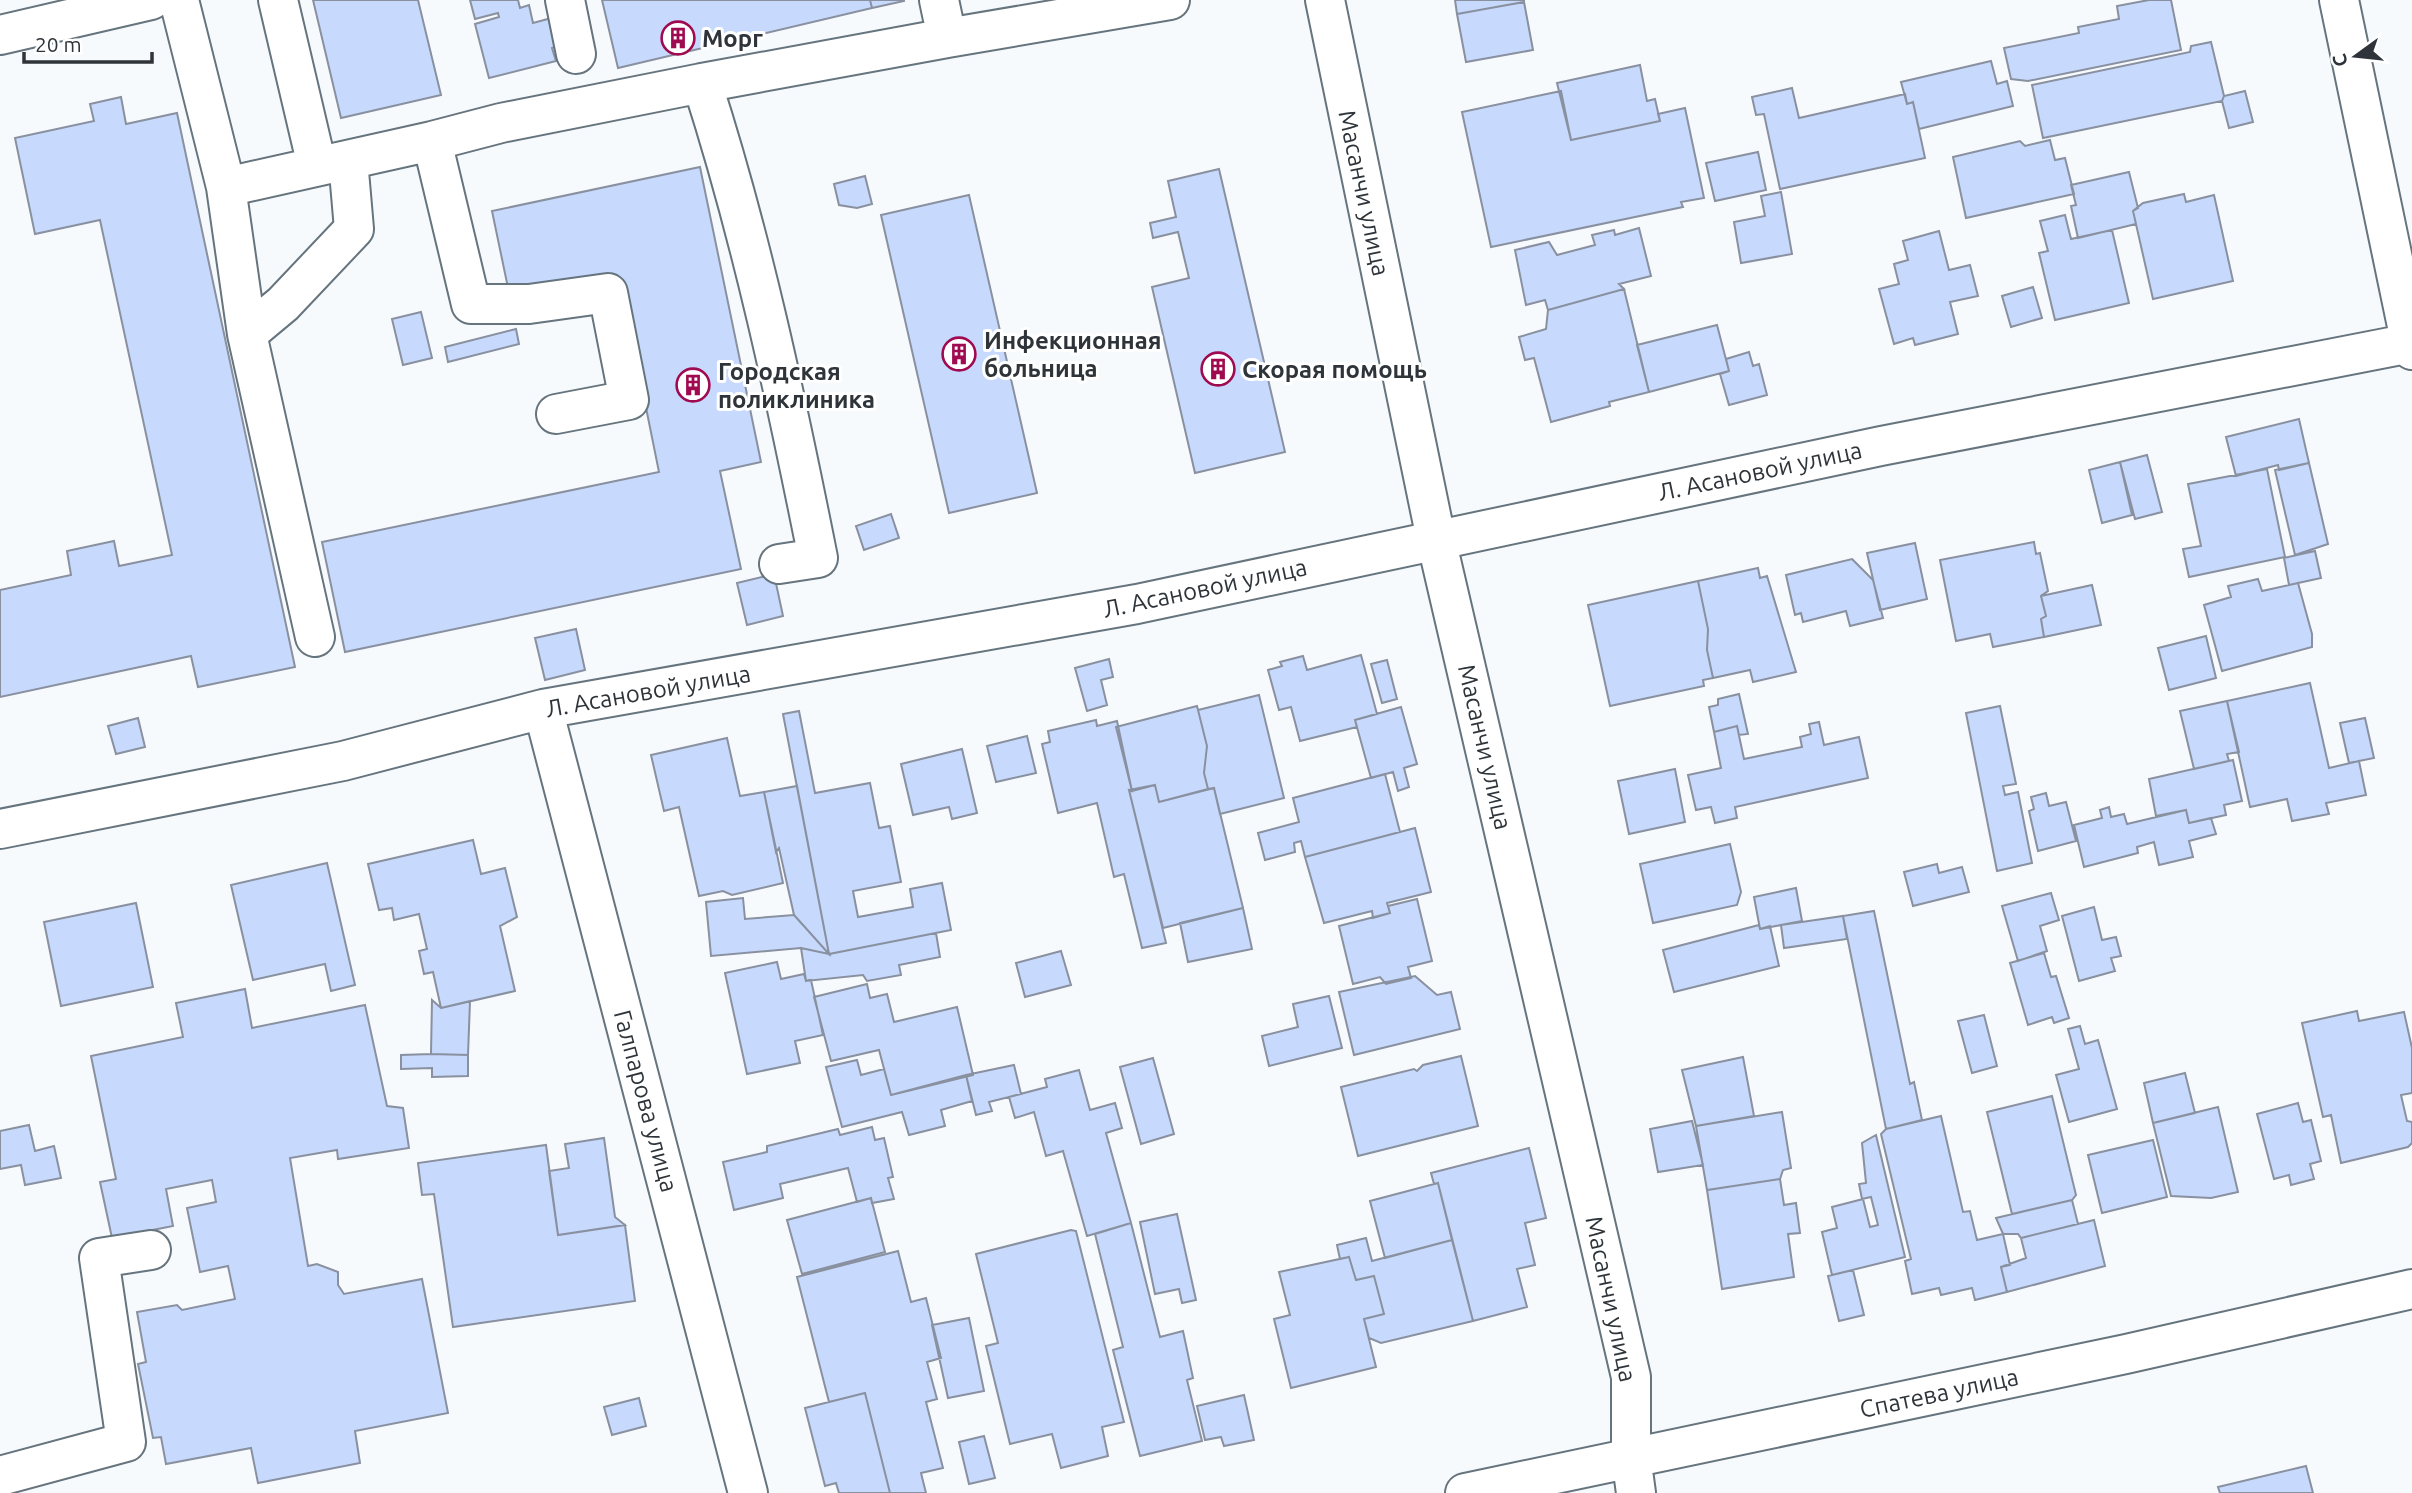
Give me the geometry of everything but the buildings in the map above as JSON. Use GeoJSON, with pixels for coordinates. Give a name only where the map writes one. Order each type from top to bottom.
{"type":"FeatureCollection","features":[{"type":"Feature","properties":{"kind":"street"},"geometry":{"type":"LineString","coordinates":[[0,35],[151,0]]}},
{"type":"Feature","properties":{"kind":"street"},"geometry":{"type":"LineString","coordinates":[[179,0],[226,187],[247,334],[315,637]]}},
{"type":"Feature","properties":{"kind":"street"},"geometry":{"type":"LineString","coordinates":[[247,334],[283,304],[354,229],[278,0]]}},
{"type":"Feature","properties":{"kind":"street"},"geometry":{"type":"LineString","coordinates":[[565,0],[576,54]]}},
{"type":"Feature","properties":{"kind":"street"},"geometry":{"type":"LineString","coordinates":[[939,0],[947,38]]}},
{"type":"Feature","properties":{"kind":"street"},"geometry":{"type":"LineString","coordinates":[[226,187],[501,123],[702,83],[1170,0]]}},
{"type":"Feature","properties":{"kind":"street","name":"Масанчи улица"},"geometry":{"type":"LineString","coordinates":[[1325,0],[1437,539],[1631,1377],[1634,1475]]}},
{"type":"Feature","properties":{"kind":"street"},"geometry":{"type":"LineString","coordinates":[[2339,0],[2411,346]]}},
{"type":"Feature","properties":{"kind":"street"},"geometry":{"type":"LineString","coordinates":[[702,83],[735,187],[794,435],[818,558],[779,564]]}},
{"type":"Feature","properties":{"kind":"street"},"geometry":{"type":"LineString","coordinates":[[432,141],[471,304],[529,304],[608,293],[629,400],[556,414]]}},
{"type":"Feature","properties":{"kind":"street","name":"Л. Асановой улица"},"geometry":{"type":"LineString","coordinates":[[0,829],[343,761],[543,709],[1137,604],[1881,446],[2411,346]]}},
{"type":"Feature","properties":{"kind":"street","name":"Галпарова улица"},"geometry":{"type":"LineString","coordinates":[[543,709],[748,1493]]}},
{"type":"Feature","properties":{"kind":"street"},"geometry":{"type":"LineString","coordinates":[[0,1476],[126,1443],[99,1258],[151,1251]]}},
{"type":"Feature","properties":{"kind":"street","name":"Спатева улица"},"geometry":{"type":"LineString","coordinates":[[1465,1493],[1634,1475],[2126,1354],[2412,1289]]}},
{"type":"Feature","properties":{"kind":"place","name":"Морг"},"geometry":{"type":"Point","coordinates":[678,38]}},
{"type":"Feature","properties":{"kind":"place","name":"Инфекционная больница"},"geometry":{"type":"Point","coordinates":[959,354]}},
{"type":"Feature","properties":{"kind":"place","name":"Скорая помощь"},"geometry":{"type":"Point","coordinates":[1218,369]}},
{"type":"Feature","properties":{"kind":"place","name":"Городская поликлиника"},"geometry":{"type":"Point","coordinates":[693,385]}}]}
